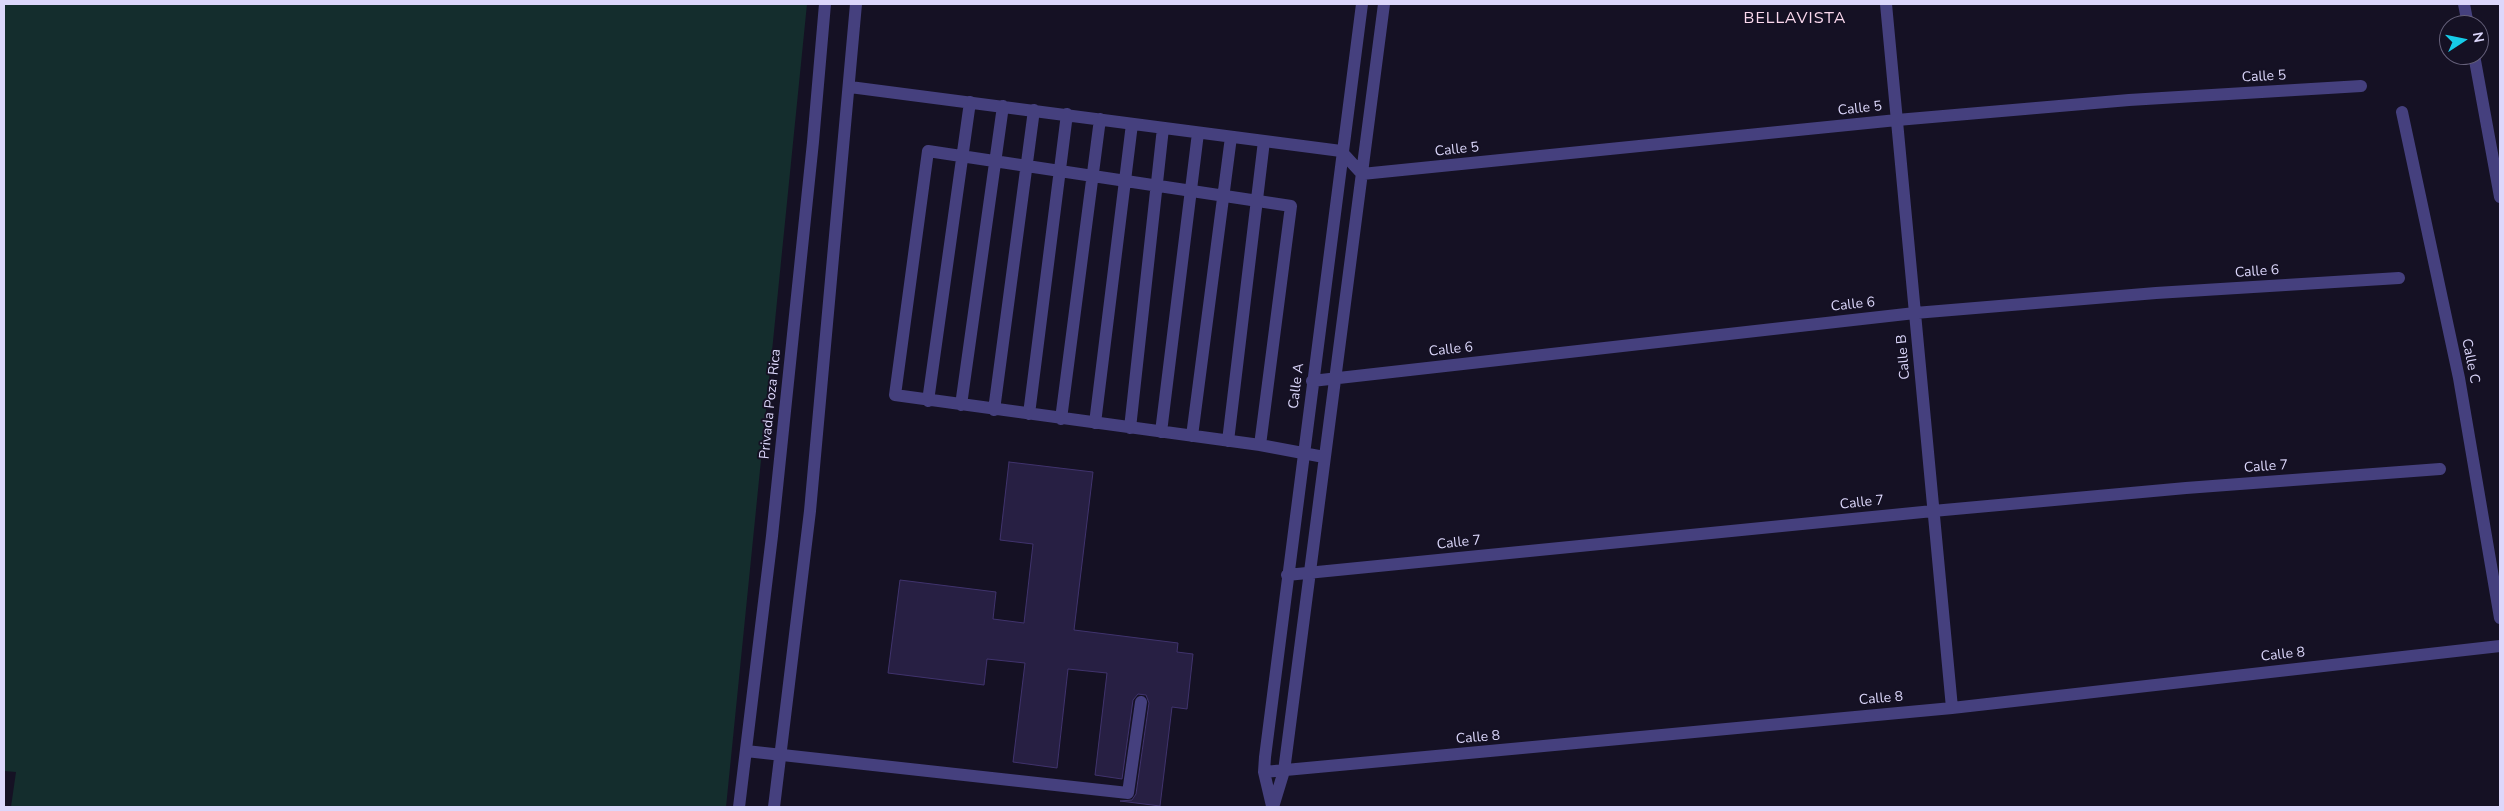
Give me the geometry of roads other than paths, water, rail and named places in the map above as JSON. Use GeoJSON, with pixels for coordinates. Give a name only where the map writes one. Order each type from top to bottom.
{"type":"FeatureCollection","features":[{"type":"Feature","properties":{"kind":"street","name":"Privada Poza Rica"},"geometry":{"type":"LineString","coordinates":[[739,807],[775,506],[813,142],[825,4]]}},
{"type":"Feature","properties":{"kind":"street"},"geometry":{"type":"LineString","coordinates":[[774,807],[810,511],[850,87],[856,4]]}},
{"type":"Feature","properties":{"kind":"street","name":"Calle A"},"geometry":{"type":"LineString","coordinates":[[1264,772],[1287,575],[1362,4]]}},
{"type":"Feature","properties":{"kind":"street"},"geometry":{"type":"LineString","coordinates":[[1273,807],[1284,771],[1308,573],[1384,4]]}},
{"type":"Feature","properties":{"kind":"street","name":"Calle B"},"geometry":{"type":"LineString","coordinates":[[1886,4],[1952,708]]}},
{"type":"Feature","properties":{"kind":"street"},"geometry":{"type":"LineString","coordinates":[[2476,65],[2500,197]]}},
{"type":"Feature","properties":{"kind":"street","name":"Calle 5"},"geometry":{"type":"LineString","coordinates":[[1362,174],[1897,120],[2128,100],[2361,86]]}},
{"type":"Feature","properties":{"kind":"street"},"geometry":{"type":"LineString","coordinates":[[850,87],[1342,151],[1362,174]]}},
{"type":"Feature","properties":{"kind":"street"},"geometry":{"type":"LineString","coordinates":[[928,401],[970,102]]}},
{"type":"Feature","properties":{"kind":"street"},"geometry":{"type":"LineString","coordinates":[[961,405],[1003,106]]}},
{"type":"Feature","properties":{"kind":"street"},"geometry":{"type":"LineString","coordinates":[[994,410],[1034,110]]}},
{"type":"Feature","properties":{"kind":"street","name":"Calle C"},"geometry":{"type":"LineString","coordinates":[[2402,112],[2459,378],[2500,618]]}},
{"type":"Feature","properties":{"kind":"street"},"geometry":{"type":"LineString","coordinates":[[1029,414],[1067,114]]}},
{"type":"Feature","properties":{"kind":"street"},"geometry":{"type":"LineString","coordinates":[[1061,419],[1100,119]]}},
{"type":"Feature","properties":{"kind":"street"},"geometry":{"type":"LineString","coordinates":[[1095,423],[1132,124]]}},
{"type":"Feature","properties":{"kind":"street"},"geometry":{"type":"LineString","coordinates":[[1130,428],[1163,128]]}},
{"type":"Feature","properties":{"kind":"street"},"geometry":{"type":"LineString","coordinates":[[1161,432],[1198,133]]}},
{"type":"Feature","properties":{"kind":"street"},"geometry":{"type":"LineString","coordinates":[[1192,436],[1230,137]]}},
{"type":"Feature","properties":{"kind":"street"},"geometry":{"type":"LineString","coordinates":[[1228,441],[1264,141]]}},
{"type":"Feature","properties":{"kind":"street"},"geometry":{"type":"LineString","coordinates":[[1260,445],[1291,206],[928,151],[895,395],[1260,445],[1324,457]]}},
{"type":"Feature","properties":{"kind":"street","name":"Calle 6"},"geometry":{"type":"LineString","coordinates":[[1312,381],[1914,313],[2156,293],[2399,278]]}},
{"type":"Feature","properties":{"kind":"street","name":"Calle 7"},"geometry":{"type":"LineString","coordinates":[[1287,575],[1933,511],[2186,488],[2440,469]]}},
{"type":"Feature","properties":{"kind":"street","name":"Calle 8"},"geometry":{"type":"LineString","coordinates":[[1264,772],[1952,708],[2500,646]]}},
{"type":"Feature","properties":{"kind":"street"},"geometry":{"type":"LineString","coordinates":[[746,751],[1128,793],[1141,702]]}},
{"type":"Feature","properties":{"kind":"street"},"geometry":{"type":"LineString","coordinates":[[1264,772],[1273,807]]}},
{"type":"Feature","properties":{"kind":"district","name":"BELLAVISTA"},"geometry":{"type":"Point","coordinates":[1795,19]}}]}
